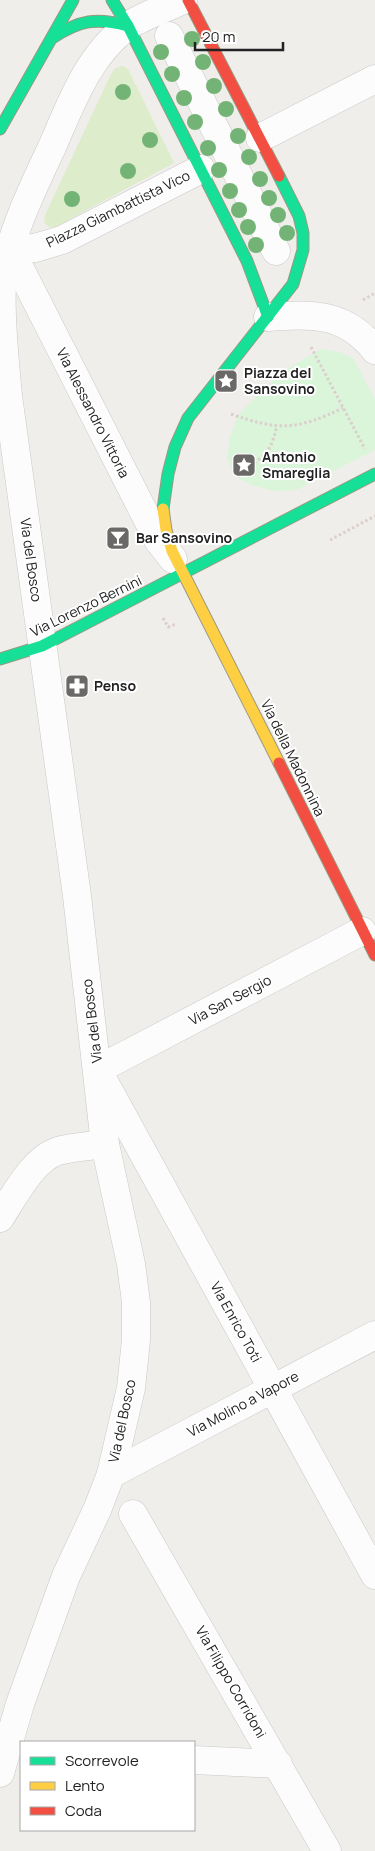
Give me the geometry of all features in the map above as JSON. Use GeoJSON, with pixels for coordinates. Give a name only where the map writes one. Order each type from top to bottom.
{"type":"FeatureCollection","features":[{"type":"Feature","properties":{"kind":"main road"},"geometry":{"type":"LineString","coordinates":[[0,129],[73,0]]}},
{"type":"Feature","properties":{"kind":"main road","name":"Piazza Giambattista Vico"},"geometry":{"type":"LineString","coordinates":[[112,0],[128,26],[201,169]]}},
{"type":"Feature","properties":{"kind":"main road"},"geometry":{"type":"LineString","coordinates":[[188,0],[299,216],[303,233],[303,250],[293,284],[188,418],[175,447],[168,474],[164,509],[166,530],[172,551],[183,573],[375,474]]}},
{"type":"Feature","properties":{"kind":"main road"},"geometry":{"type":"LineString","coordinates":[[52,38],[70,25],[92,19],[109,20],[128,26]]}},
{"type":"Feature","properties":{"kind":"main road"},"geometry":{"type":"LineString","coordinates":[[201,169],[247,261],[268,317]]}},
{"type":"Feature","properties":{"kind":"main road","name":"Via Lorenzo Bernini"},"geometry":{"type":"LineString","coordinates":[[0,659],[42,646],[183,573]]}},
{"type":"Feature","properties":{"kind":"main road","name":"Via della Madonnina"},"geometry":{"type":"LineString","coordinates":[[183,573],[375,955]]}},
{"type":"Feature","properties":{"kind":"street"},"geometry":{"type":"LineString","coordinates":[[10,249],[23,210],[83,78],[105,49],[128,26],[183,0]]}},
{"type":"Feature","properties":{"kind":"street"},"geometry":{"type":"LineString","coordinates":[[169,36],[276,251]]}},
{"type":"Feature","properties":{"kind":"street"},"geometry":{"type":"LineString","coordinates":[[260,138],[375,79]]}},
{"type":"Feature","properties":{"kind":"street","name":"Piazza Giambattista Vico"},"geometry":{"type":"LineString","coordinates":[[10,249],[36,248],[62,240],[201,169]]}},
{"type":"Feature","properties":{"kind":"street","name":"Via Alessandro Vittoria"},"geometry":{"type":"LineString","coordinates":[[10,249],[158,540],[183,573]]}},
{"type":"Feature","properties":{"kind":"street","name":"Via del Bosco"},"geometry":{"type":"LineString","coordinates":[[9,1760],[20,1704],[66,1576],[97,1510],[111,1474],[131,1388],[136,1340],[136,1302],[131,1264],[105,1144],[77,896],[8,396],[1,314],[2,287],[10,249]]}},
{"type":"Feature","properties":{"kind":"street"},"geometry":{"type":"LineString","coordinates":[[268,317],[302,314],[332,318],[358,333],[375,350]]}},
{"type":"Feature","properties":{"kind":"street","name":"Via San Sergio"},"geometry":{"type":"LineString","coordinates":[[97,1070],[362,930]]}},
{"type":"Feature","properties":{"kind":"street","name":"Via Enrico Toti"},"geometry":{"type":"LineString","coordinates":[[97,1070],[375,1575]]}},
{"type":"Feature","properties":{"kind":"street"},"geometry":{"type":"LineString","coordinates":[[0,1218],[35,1167],[45,1157],[58,1151],[105,1144]]}},
{"type":"Feature","properties":{"kind":"street","name":"Via Molino a Vapore"},"geometry":{"type":"LineString","coordinates":[[111,1474],[375,1334]]}},
{"type":"Feature","properties":{"kind":"street","name":"Via Filippo Corridoni"},"geometry":{"type":"LineString","coordinates":[[133,1514],[327,1851]]}},
{"type":"Feature","properties":{"kind":"street"},"geometry":{"type":"LineString","coordinates":[[195,1760],[278,1764]]}},
{"type":"Feature","properties":{"kind":"path"},"geometry":{"type":"LineString","coordinates":[[363,300],[375,293]]}},
{"type":"Feature","properties":{"kind":"path"},"geometry":{"type":"LineString","coordinates":[[311,347],[366,452]]}},
{"type":"Feature","properties":{"kind":"path"},"geometry":{"type":"LineString","coordinates":[[231,414],[259,424],[277,426],[296,425],[316,420],[343,408]]}},
{"type":"Feature","properties":{"kind":"path"},"geometry":{"type":"LineString","coordinates":[[254,463],[266,454],[272,444],[277,426]]}},
{"type":"Feature","properties":{"kind":"path"},"geometry":{"type":"LineString","coordinates":[[330,540],[375,516]]}},
{"type":"Feature","properties":{"kind":"green space"},"geometry":{"type":"Polygon","coordinates":[[[123,66],[128,69],[174,163],[55,227],[49,227],[44,223],[45,215],[110,76],[115,68],[123,66]]]}},
{"type":"Feature","properties":{"kind":"green space"},"geometry":{"type":"Polygon","coordinates":[[[321,349],[340,352],[353,358],[375,399],[375,450],[296,490],[274,491],[251,485],[235,476],[227,458],[230,437],[238,415],[280,373],[321,349]]]}},
{"type":"Feature","properties":{"kind":"traffic: fast"},"geometry":{"type":"LineString","coordinates":[[0,129],[73,0]]}},
{"type":"Feature","properties":{"kind":"traffic: fast"},"geometry":{"type":"LineString","coordinates":[[112,0],[128,26],[247,261],[268,317]]}},
{"type":"Feature","properties":{"kind":"traffic: fast"},"geometry":{"type":"LineString","coordinates":[[52,38],[71,27],[88,22],[97,21],[128,26]]}},
{"type":"Feature","properties":{"kind":"traffic: fast"},"geometry":{"type":"LineString","coordinates":[[163,509],[168,474],[175,447],[188,418],[293,284],[303,250],[303,233],[299,216],[279,176]]}},
{"type":"Feature","properties":{"kind":"traffic: fast"},"geometry":{"type":"LineString","coordinates":[[0,659],[42,646],[375,474]]}},
{"type":"Feature","properties":{"kind":"traffic: slow"},"geometry":{"type":"LineString","coordinates":[[163,509],[172,551],[279,763]]}},
{"type":"Feature","properties":{"kind":"traffic: jam"},"geometry":{"type":"LineString","coordinates":[[188,0],[279,176]]}},
{"type":"Feature","properties":{"kind":"traffic: jam"},"geometry":{"type":"LineString","coordinates":[[279,763],[375,955]]}},
{"type":"Feature","properties":{"kind":"place","name":"Piazza del Sansovino"},"geometry":{"type":"Point","coordinates":[226,381]}},
{"type":"Feature","properties":{"kind":"place","name":"Antonio Smareglia"},"geometry":{"type":"Point","coordinates":[244,465]}},
{"type":"Feature","properties":{"kind":"place","name":"Bar Sansovino"},"geometry":{"type":"Point","coordinates":[118,538]}},
{"type":"Feature","properties":{"kind":"place","name":"Penso"},"geometry":{"type":"Point","coordinates":[77,686]}}]}
